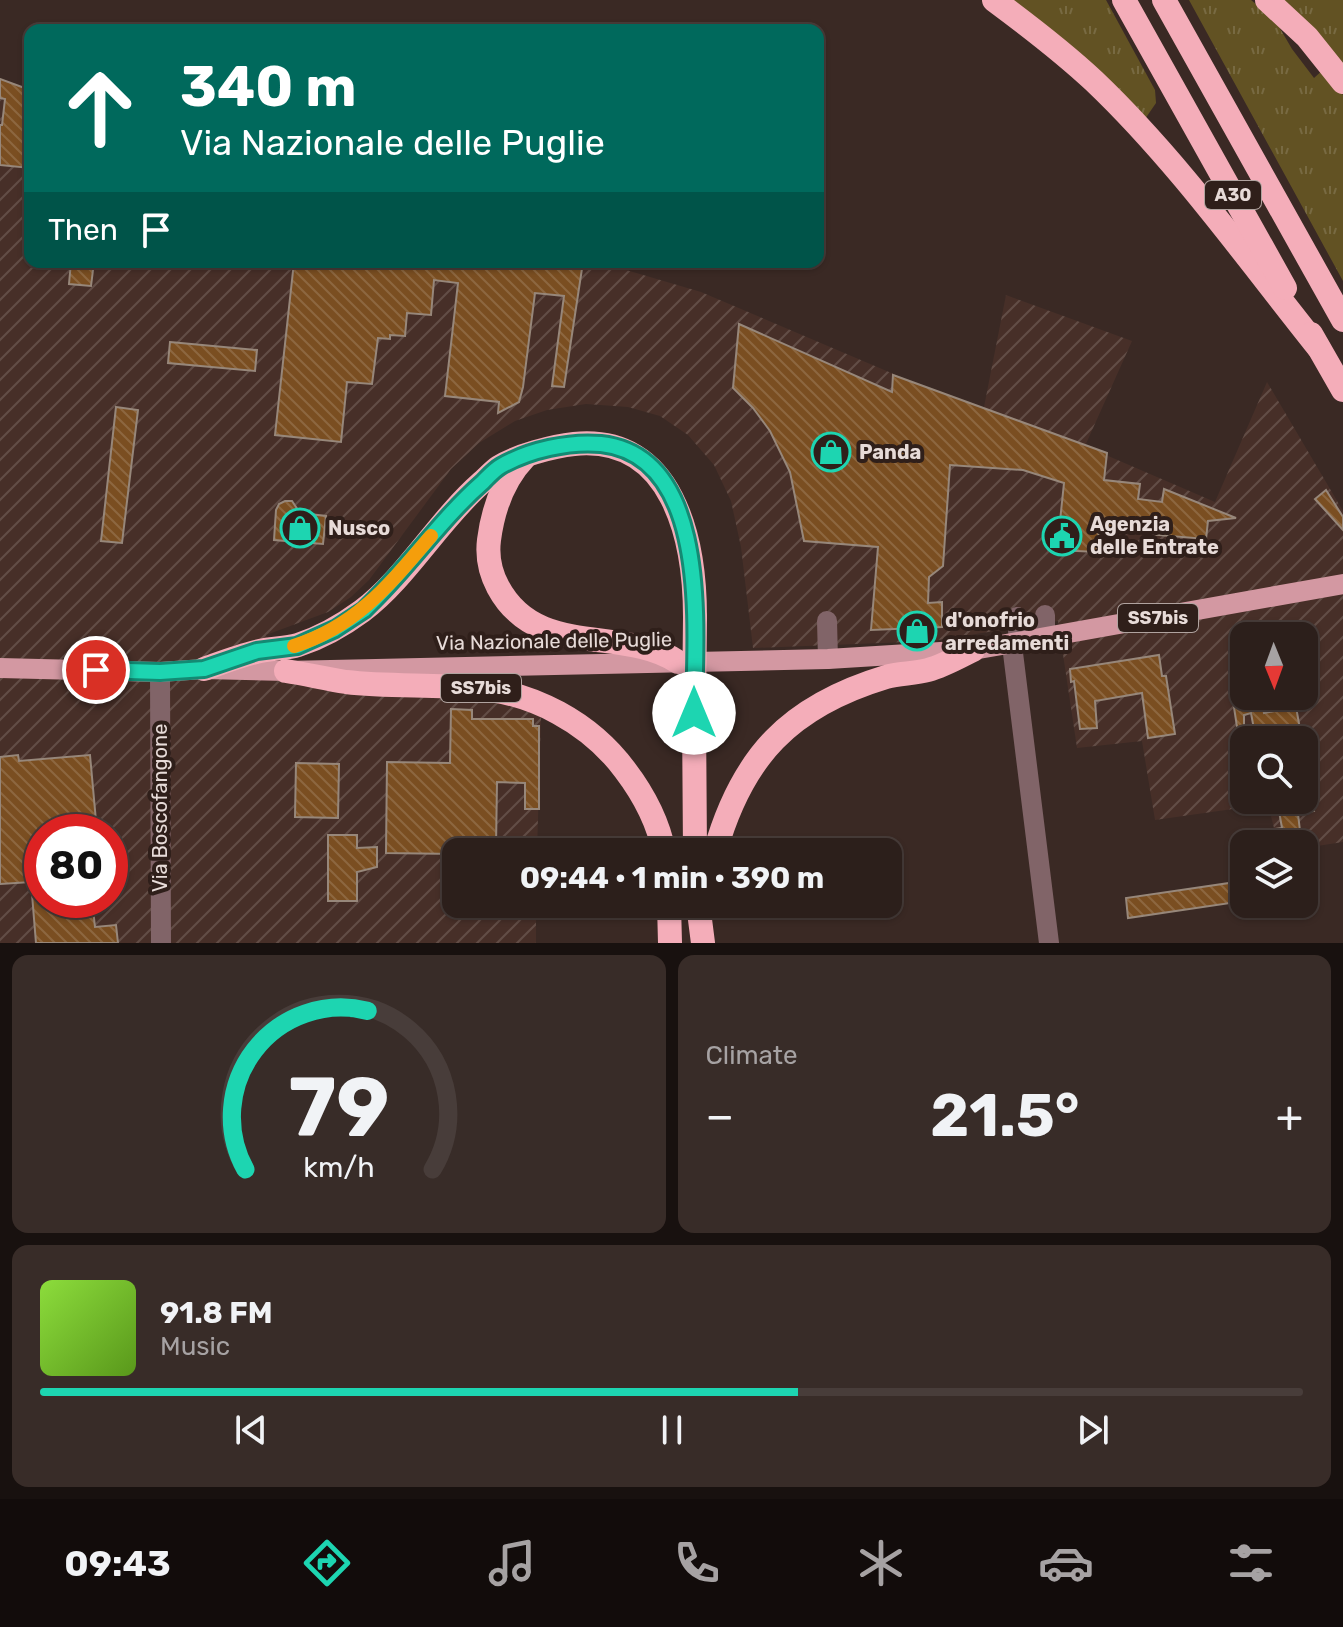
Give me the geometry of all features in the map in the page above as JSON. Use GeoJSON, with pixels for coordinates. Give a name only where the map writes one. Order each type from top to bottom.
{"type":"FeatureCollection","features":[{"type":"Feature","properties":{"kind":"highway"},"geometry":{"type":"LineString","coordinates":[[994,0],[1085,73],[1146,136],[1318,347]]}},
{"type":"Feature","properties":{"kind":"highway","name":"A30"},"geometry":{"type":"LineString","coordinates":[[1124,0],[1343,390]]}},
{"type":"Feature","properties":{"kind":"highway","name":"A30"},"geometry":{"type":"LineString","coordinates":[[1164,0],[1343,320]]}},
{"type":"Feature","properties":{"kind":"highway"},"geometry":{"type":"LineString","coordinates":[[1267,0],[1307,37],[1343,82]]}},
{"type":"Feature","properties":{"kind":"highway","name":"SS7bis"},"geometry":{"type":"LineString","coordinates":[[204,669],[257,651],[297,646],[354,617],[387,587],[466,496],[500,466],[561,445],[610,445],[630,452],[653,469],[667,488],[684,528],[693,569],[695,838]]}},
{"type":"Feature","properties":{"kind":"highway","name":"SS7bis"},"geometry":{"type":"LineString","coordinates":[[525,457],[513,470],[501,494],[492,521],[488,548],[491,574],[513,609],[537,626],[563,635],[663,652],[678,662]]}},
{"type":"Feature","properties":{"kind":"highway","name":"SS7bis"},"geometry":{"type":"LineString","coordinates":[[719,838],[724,818],[740,784],[762,751],[787,726],[822,702],[854,687],[890,676],[929,670],[973,650]]}},
{"type":"Feature","properties":{"kind":"highway","name":"SS7bis"},"geometry":{"type":"LineString","coordinates":[[286,671],[348,682],[477,688],[537,702],[580,727],[618,760],[641,791],[660,838]]}},
{"type":"Feature","properties":{"kind":"highway"},"geometry":{"type":"LineString","coordinates":[[669,918],[670,943]]}},
{"type":"Feature","properties":{"kind":"highway"},"geometry":{"type":"LineString","coordinates":[[691,943],[694,918]]}},
{"type":"Feature","properties":{"kind":"highway"},"geometry":{"type":"LineString","coordinates":[[699,918],[704,943]]}},
{"type":"Feature","properties":{"kind":"highway"},"geometry":{"type":"LineString","coordinates":[[704,943],[707,918]]}},
{"type":"Feature","properties":{"kind":"main road","name":"Via Nazionale delle Puglie"},"geometry":{"type":"LineString","coordinates":[[0,668],[286,671],[828,659],[973,650],[1343,584]]}},
{"type":"Feature","properties":{"kind":"street"},"geometry":{"type":"LineString","coordinates":[[1045,615],[1045,639]]}},
{"type":"Feature","properties":{"kind":"street"},"geometry":{"type":"LineString","coordinates":[[1017,617],[1016,644],[1049,943]]}},
{"type":"Feature","properties":{"kind":"street"},"geometry":{"type":"LineString","coordinates":[[827,621],[828,659]]}},
{"type":"Feature","properties":{"kind":"street","name":"Via Boscofangone"},"geometry":{"type":"LineString","coordinates":[[160,672],[161,943]]}},
{"type":"Feature","properties":{"kind":"shaded area"},"geometry":{"type":"Polygon","coordinates":[[[0,79],[24,88],[24,268],[619,268],[701,292],[983,412],[1006,295],[1132,341],[1085,446],[1215,502],[1267,382],[1343,511],[1343,842],[1318,846],[1318,830],[1274,830],[1270,814],[1318,814],[1318,726],[1230,726],[1230,809],[1155,820],[1142,741],[1077,748],[1058,621],[932,641],[753,648],[741,547],[731,501],[714,465],[688,435],[660,416],[628,407],[586,404],[547,410],[515,421],[479,443],[451,469],[369,580],[351,597],[328,612],[266,635],[283,681],[348,690],[509,703],[541,717],[537,838],[442,838],[442,918],[536,918],[536,943],[0,943],[0,79]]]}},
{"type":"Feature","properties":{"kind":"green space"},"geometry":{"type":"Polygon","coordinates":[[[1009,0],[1106,0],[1155,90],[1156,103],[1145,119],[1009,0]]]}},
{"type":"Feature","properties":{"kind":"green space"},"geometry":{"type":"Polygon","coordinates":[[[1189,0],[1251,0],[1275,20],[1314,78],[1324,69],[1343,95],[1343,281],[1189,0]]]}},
{"type":"Feature","properties":{"kind":"green space"},"geometry":{"type":"Polygon","coordinates":[[[1279,0],[1343,0],[1343,68],[1279,0]]]}},
{"type":"Feature","properties":{"kind":"building"},"geometry":{"type":"Polygon","coordinates":[[[0,79],[24,88],[24,167],[0,165],[0,125],[5,99],[0,98],[0,79]]]}},
{"type":"Feature","properties":{"kind":"building"},"geometry":{"type":"Polygon","coordinates":[[[70,268],[93,268],[91,286],[69,284],[70,268]]]}},
{"type":"Feature","properties":{"kind":"building"},"geometry":{"type":"Polygon","coordinates":[[[293,268],[582,268],[564,387],[552,386],[564,296],[535,293],[519,402],[498,413],[499,402],[445,396],[458,283],[434,280],[431,315],[407,313],[405,336],[378,338],[372,384],[347,382],[341,442],[275,435],[293,268]]]}},
{"type":"Feature","properties":{"kind":"building"},"geometry":{"type":"Polygon","coordinates":[[[739,324],[892,392],[893,375],[1107,453],[1104,480],[1140,484],[1138,499],[1162,502],[1164,489],[1236,518],[1208,521],[1206,539],[1099,530],[1097,552],[1057,550],[1064,483],[1023,470],[950,465],[943,566],[929,577],[928,603],[942,602],[942,627],[871,630],[878,547],[804,541],[790,472],[770,431],[733,388],[739,324]]]}},
{"type":"Feature","properties":{"kind":"building"},"geometry":{"type":"Polygon","coordinates":[[[170,342],[257,350],[255,371],[168,363],[170,342]]]}},
{"type":"Feature","properties":{"kind":"building"},"geometry":{"type":"Polygon","coordinates":[[[116,407],[138,410],[122,543],[101,541],[116,407]]]}},
{"type":"Feature","properties":{"kind":"building"},"geometry":{"type":"Polygon","coordinates":[[[1326,490],[1343,517],[1343,530],[1315,499],[1326,490]]]}},
{"type":"Feature","properties":{"kind":"building","name":"Nusco"},"geometry":{"type":"Polygon","coordinates":[[[285,501],[292,501],[300,513],[326,516],[323,544],[274,540],[276,510],[285,501]]]}},
{"type":"Feature","properties":{"kind":"building"},"geometry":{"type":"Polygon","coordinates":[[[1159,655],[1162,676],[1166,676],[1175,734],[1148,738],[1142,693],[1095,701],[1097,728],[1080,729],[1070,669],[1159,655]]]}},
{"type":"Feature","properties":{"kind":"building"},"geometry":{"type":"Polygon","coordinates":[[[451,709],[472,710],[472,719],[533,719],[533,726],[539,726],[539,809],[525,809],[525,783],[497,782],[496,838],[442,838],[442,854],[386,853],[387,762],[450,763],[451,709]]]}},
{"type":"Feature","properties":{"kind":"building"},"geometry":{"type":"Polygon","coordinates":[[[1234,710],[1263,710],[1264,713],[1297,710],[1299,726],[1253,726],[1251,713],[1244,715],[1244,726],[1237,726],[1234,710]]]}},
{"type":"Feature","properties":{"kind":"building"},"geometry":{"type":"Polygon","coordinates":[[[18,755],[19,761],[90,755],[95,814],[24,814],[24,882],[0,884],[0,757],[18,755]]]}},
{"type":"Feature","properties":{"kind":"building"},"geometry":{"type":"Polygon","coordinates":[[[296,763],[339,764],[338,818],[295,817],[296,763]]]}},
{"type":"Feature","properties":{"kind":"building"},"geometry":{"type":"Polygon","coordinates":[[[1280,814],[1298,814],[1300,830],[1274,830],[1282,828],[1280,814]]]}},
{"type":"Feature","properties":{"kind":"building"},"geometry":{"type":"Polygon","coordinates":[[[328,835],[357,835],[357,848],[377,847],[377,867],[357,872],[357,901],[328,901],[328,835]]]}},
{"type":"Feature","properties":{"kind":"building"},"geometry":{"type":"Polygon","coordinates":[[[1230,883],[1230,903],[1128,918],[1126,898],[1230,883]]]}},
{"type":"Feature","properties":{"kind":"building"},"geometry":{"type":"Polygon","coordinates":[[[34,918],[94,918],[95,927],[116,925],[118,943],[36,943],[34,918]]]}},
{"type":"Feature","properties":{"kind":"slow traffic"},"geometry":{"type":"LineString","coordinates":[[294,646],[335,629],[364,610],[431,536]]}},
{"type":"Feature","properties":{"kind":"place","name":"Panda"},"geometry":{"type":"Point","coordinates":[831,452]}},
{"type":"Feature","properties":{"kind":"place","name":"Nusco"},"geometry":{"type":"Point","coordinates":[300,528]}},
{"type":"Feature","properties":{"kind":"place","name":"Agenzia delle Entrate"},"geometry":{"type":"Point","coordinates":[1062,536]}},
{"type":"Feature","properties":{"kind":"place","name":"d'onofrio arredamenti"},"geometry":{"type":"Point","coordinates":[917,631]}},
{"type":"Feature","properties":{"kind":"route"},"geometry":{"type":"LineString","coordinates":[[96,670],[160,672],[204,669],[257,651],[297,646],[335,629],[364,610],[466,496],[500,466],[542,450],[586,443],[610,445],[642,460],[653,469],[676,506],[693,569],[694,713]]}}]}
